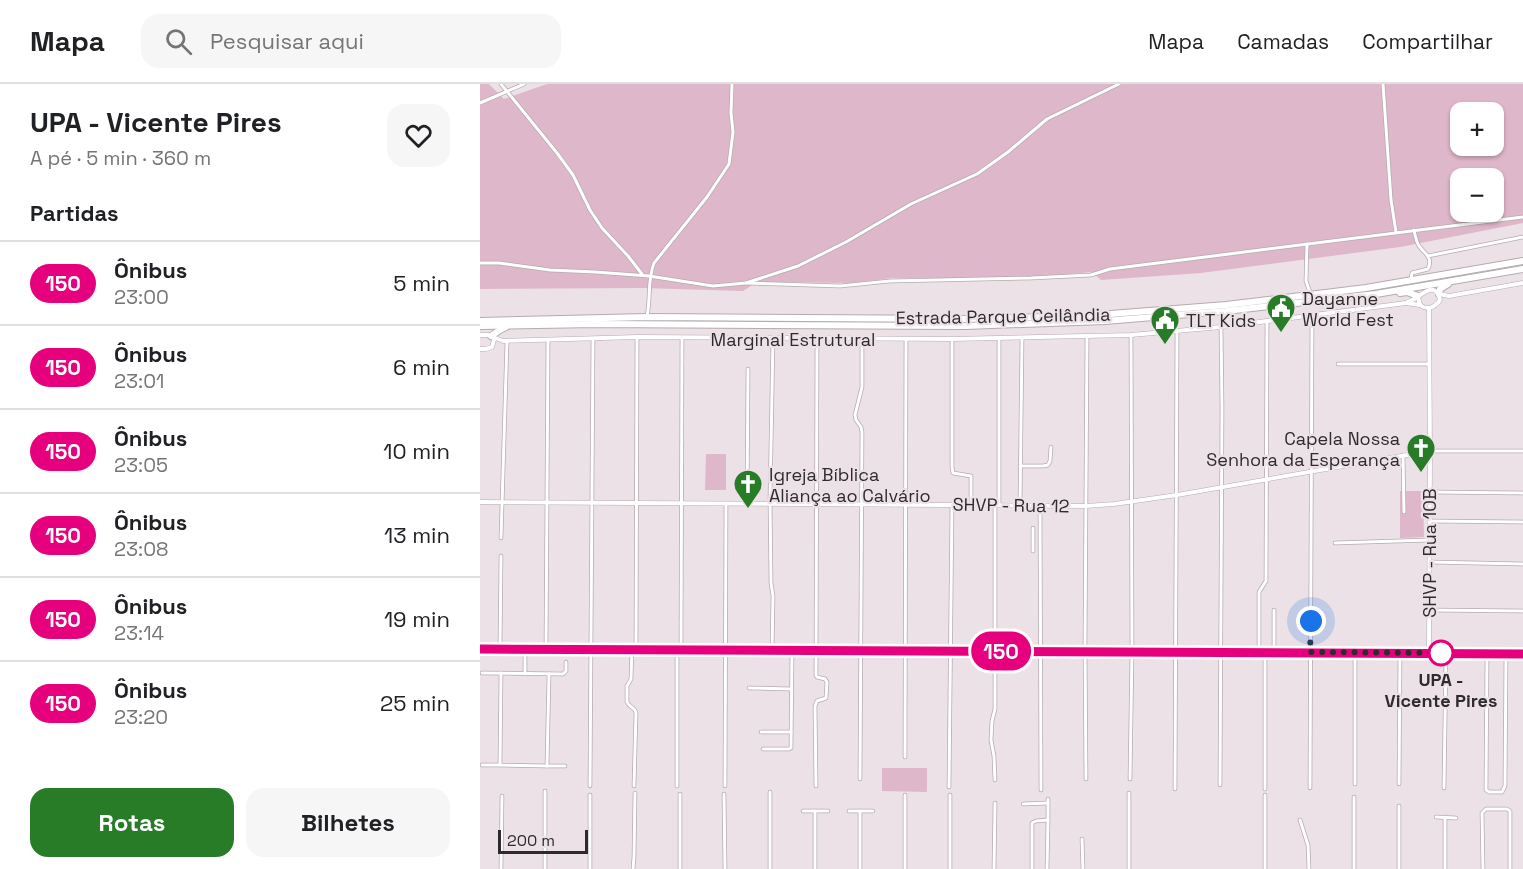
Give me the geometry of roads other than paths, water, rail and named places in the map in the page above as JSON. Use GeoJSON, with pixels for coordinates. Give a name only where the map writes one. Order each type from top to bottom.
{"type":"FeatureCollection","features":[{"type":"Feature","properties":{"kind":"highway","name":"Estrada Parque Ceilândia"},"geometry":{"type":"LineString","coordinates":[[480,321],[647,317],[964,319],[1085,316],[1226,305],[1311,295],[1412,281],[1523,261]]}},
{"type":"Feature","properties":{"kind":"highway","name":"Estrada Parque Ceilândia"},"geometry":{"type":"LineString","coordinates":[[480,326],[596,324],[964,326],[1062,323],[1226,311],[1376,294],[1523,269]]}},
{"type":"Feature","properties":{"kind":"highway"},"geometry":{"type":"LineString","coordinates":[[1439,296],[1440,289],[1445,285],[1465,279]]}},
{"type":"Feature","properties":{"kind":"highway"},"geometry":{"type":"LineString","coordinates":[[1376,294],[1404,292],[1418,297]]}},
{"type":"Feature","properties":{"kind":"highway"},"geometry":{"type":"LineString","coordinates":[[492,337],[504,327],[512,326]]}},
{"type":"Feature","properties":{"kind":"street"},"geometry":{"type":"LineString","coordinates":[[501,84],[573,175],[590,210],[602,228],[628,255],[643,276]]}},
{"type":"Feature","properties":{"kind":"street"},"geometry":{"type":"LineString","coordinates":[[480,103],[524,84]]}},
{"type":"Feature","properties":{"kind":"street"},"geometry":{"type":"LineString","coordinates":[[647,317],[649,276],[654,264],[707,197],[729,164],[733,132],[732,84]]}},
{"type":"Feature","properties":{"kind":"street"},"geometry":{"type":"LineString","coordinates":[[746,283],[798,266],[846,242],[911,204],[977,174],[1008,152],[1047,119],[1119,84]]}},
{"type":"Feature","properties":{"kind":"street"},"geometry":{"type":"LineString","coordinates":[[1383,84],[1396,232]]}},
{"type":"Feature","properties":{"kind":"street"},"geometry":{"type":"LineString","coordinates":[[480,263],[649,276],[713,286],[746,283],[840,286],[890,280],[1031,278],[1091,275],[1110,269],[1523,217]]}},
{"type":"Feature","properties":{"kind":"street"},"geometry":{"type":"LineString","coordinates":[[1412,281],[1412,273],[1428,269],[1430,262],[1418,244],[1414,230]]}},
{"type":"Feature","properties":{"kind":"street"},"geometry":{"type":"LineString","coordinates":[[1428,256],[1523,237]]}},
{"type":"Feature","properties":{"kind":"street"},"geometry":{"type":"LineString","coordinates":[[1307,244],[1306,281],[1311,295]]}},
{"type":"Feature","properties":{"kind":"street"},"geometry":{"type":"LineString","coordinates":[[1439,296],[1437,304],[1426,309],[1420,305],[1418,297],[1422,292],[1429,290],[1439,296],[1449,296],[1523,283]]}},
{"type":"Feature","properties":{"kind":"street"},"geometry":{"type":"LineString","coordinates":[[1404,292],[1411,300]]}},
{"type":"Feature","properties":{"kind":"street","name":"Marginal Estrutural"},"geometry":{"type":"LineString","coordinates":[[1406,303],[1418,297]]}},
{"type":"Feature","properties":{"kind":"street","name":"Marginal Estrutural"},"geometry":{"type":"LineString","coordinates":[[480,335],[504,340],[682,338],[862,340],[1131,335],[1221,327],[1406,303],[1420,305]]}},
{"type":"Feature","properties":{"kind":"street","name":"SHVP - Rua 10B"},"geometry":{"type":"LineString","coordinates":[[1429,653],[1430,308]]}},
{"type":"Feature","properties":{"kind":"street"},"geometry":{"type":"LineString","coordinates":[[1310,788],[1312,316]]}},
{"type":"Feature","properties":{"kind":"street"},"geometry":{"type":"LineString","coordinates":[[1258,652],[1259,592],[1266,581],[1267,321]]}},
{"type":"Feature","properties":{"kind":"street"},"geometry":{"type":"LineString","coordinates":[[501,538],[504,340],[501,334],[504,327]]}},
{"type":"Feature","properties":{"kind":"street"},"geometry":{"type":"LineString","coordinates":[[1220,785],[1221,327]]}},
{"type":"Feature","properties":{"kind":"street"},"geometry":{"type":"LineString","coordinates":[[1175,789],[1177,332]]}},
{"type":"Feature","properties":{"kind":"street"},"geometry":{"type":"LineString","coordinates":[[1130,779],[1131,335]]}},
{"type":"Feature","properties":{"kind":"street"},"geometry":{"type":"LineString","coordinates":[[1086,779],[1087,336]]}},
{"type":"Feature","properties":{"kind":"street"},"geometry":{"type":"LineString","coordinates":[[492,337],[493,345]]}},
{"type":"Feature","properties":{"kind":"street"},"geometry":{"type":"LineString","coordinates":[[634,786],[636,713],[627,702],[627,686],[632,676],[634,650],[637,338]]}},
{"type":"Feature","properties":{"kind":"street"},"geometry":{"type":"LineString","coordinates":[[677,786],[682,338]]}},
{"type":"Feature","properties":{"kind":"street"},"geometry":{"type":"LineString","coordinates":[[1020,505],[1022,338]]}},
{"type":"Feature","properties":{"kind":"street"},"geometry":{"type":"LineString","coordinates":[[590,786],[593,339]]}},
{"type":"Feature","properties":{"kind":"street"},"geometry":{"type":"LineString","coordinates":[[772,650],[773,339]]}},
{"type":"Feature","properties":{"kind":"street"},"geometry":{"type":"LineString","coordinates":[[905,757],[906,339]]}},
{"type":"Feature","properties":{"kind":"street"},"geometry":{"type":"LineString","coordinates":[[952,339],[952,467],[953,473],[971,476],[971,505]]}},
{"type":"Feature","properties":{"kind":"street"},"geometry":{"type":"LineString","coordinates":[[995,780],[991,740],[995,709],[999,339]]}},
{"type":"Feature","properties":{"kind":"street","name":"Marginal Estrutural"},"geometry":{"type":"LineString","coordinates":[[480,349],[489,348],[504,340]]}},
{"type":"Feature","properties":{"kind":"street"},"geometry":{"type":"LineString","coordinates":[[546,649],[548,340]]}},
{"type":"Feature","properties":{"kind":"street"},"geometry":{"type":"LineString","coordinates":[[816,786],[815,706],[817,701],[826,698],[827,682],[816,676],[817,340]]}},
{"type":"Feature","properties":{"kind":"street"},"geometry":{"type":"LineString","coordinates":[[860,778],[861,429],[855,415],[862,391],[862,340]]}},
{"type":"Feature","properties":{"kind":"street"},"geometry":{"type":"LineString","coordinates":[[1338,364],[1429,364]]}},
{"type":"Feature","properties":{"kind":"street"},"geometry":{"type":"LineString","coordinates":[[747,503],[748,369]]}},
{"type":"Feature","properties":{"kind":"street"},"geometry":{"type":"LineString","coordinates":[[1020,465],[1048,465],[1051,447]]}},
{"type":"Feature","properties":{"kind":"street"},"geometry":{"type":"LineString","coordinates":[[1430,451],[1523,451]]}},
{"type":"Feature","properties":{"kind":"street","name":"SHVP - Rua 12"},"geometry":{"type":"LineString","coordinates":[[480,502],[1086,506],[1221,488],[1430,451]]}},
{"type":"Feature","properties":{"kind":"street"},"geometry":{"type":"LineString","coordinates":[[1403,455],[1404,512]]}},
{"type":"Feature","properties":{"kind":"street"},"geometry":{"type":"LineString","coordinates":[[1429,492],[1523,493]]}},
{"type":"Feature","properties":{"kind":"street"},"geometry":{"type":"LineString","coordinates":[[725,786],[726,503]]}},
{"type":"Feature","properties":{"kind":"street"},"geometry":{"type":"LineString","coordinates":[[949,787],[952,504]]}},
{"type":"Feature","properties":{"kind":"street"},"geometry":{"type":"LineString","coordinates":[[1040,505],[1041,790]]}},
{"type":"Feature","properties":{"kind":"street"},"geometry":{"type":"LineString","coordinates":[[1429,521],[1523,522]]}},
{"type":"Feature","properties":{"kind":"street"},"geometry":{"type":"LineString","coordinates":[[1033,528],[1033,548],[1039,547]]}},
{"type":"Feature","properties":{"kind":"street"},"geometry":{"type":"LineString","coordinates":[[1335,543],[1429,540]]}},
{"type":"Feature","properties":{"kind":"street"},"geometry":{"type":"LineString","coordinates":[[500,649],[501,556]]}},
{"type":"Feature","properties":{"kind":"street"},"geometry":{"type":"LineString","coordinates":[[1429,562],[1523,564]]}},
{"type":"Feature","properties":{"kind":"street"},"geometry":{"type":"LineString","coordinates":[[1274,610],[1274,652]]}},
{"type":"Feature","properties":{"kind":"street"},"geometry":{"type":"LineString","coordinates":[[1429,610],[1523,611]]}},
{"type":"Feature","properties":{"kind":"street"},"geometry":{"type":"LineString","coordinates":[[480,649],[1523,654]]}},
{"type":"Feature","properties":{"kind":"street"},"geometry":{"type":"LineString","coordinates":[[525,649],[525,674]]}},
{"type":"Feature","properties":{"kind":"street"},"geometry":{"type":"LineString","coordinates":[[763,749],[789,749],[791,746],[792,650]]}},
{"type":"Feature","properties":{"kind":"street"},"geometry":{"type":"LineString","coordinates":[[1265,652],[1265,789]]}},
{"type":"Feature","properties":{"kind":"street"},"geometry":{"type":"LineString","coordinates":[[1355,653],[1355,784]]}},
{"type":"Feature","properties":{"kind":"street"},"geometry":{"type":"LineString","coordinates":[[1399,784],[1400,653]]}},
{"type":"Feature","properties":{"kind":"street"},"geometry":{"type":"LineString","coordinates":[[1444,788],[1446,653]]}},
{"type":"Feature","properties":{"kind":"street"},"geometry":{"type":"LineString","coordinates":[[1486,654],[1486,790],[1489,792],[1502,792],[1505,786],[1506,654]]}},
{"type":"Feature","properties":{"kind":"street"},"geometry":{"type":"LineString","coordinates":[[482,673],[565,673],[566,662]]}},
{"type":"Feature","properties":{"kind":"street"},"geometry":{"type":"LineString","coordinates":[[501,674],[501,765]]}},
{"type":"Feature","properties":{"kind":"street"},"geometry":{"type":"LineString","coordinates":[[547,766],[549,674]]}},
{"type":"Feature","properties":{"kind":"street"},"geometry":{"type":"LineString","coordinates":[[749,688],[791,689]]}},
{"type":"Feature","properties":{"kind":"street"},"geometry":{"type":"LineString","coordinates":[[761,732],[791,732]]}},
{"type":"Feature","properties":{"kind":"street"},"geometry":{"type":"LineString","coordinates":[[482,765],[565,766]]}},
{"type":"Feature","properties":{"kind":"street"},"geometry":{"type":"LineString","coordinates":[[544,869],[545,791]]}},
{"type":"Feature","properties":{"kind":"street"},"geometry":{"type":"LineString","coordinates":[[770,792],[770,869]]}},
{"type":"Feature","properties":{"kind":"street"},"geometry":{"type":"LineString","coordinates":[[633,869],[635,793]]}},
{"type":"Feature","properties":{"kind":"street"},"geometry":{"type":"LineString","coordinates":[[1129,793],[1129,869]]}},
{"type":"Feature","properties":{"kind":"street"},"geometry":{"type":"LineString","coordinates":[[680,794],[680,869]]}},
{"type":"Feature","properties":{"kind":"street"},"geometry":{"type":"LineString","coordinates":[[724,794],[725,869]]}},
{"type":"Feature","properties":{"kind":"street"},"geometry":{"type":"LineString","coordinates":[[501,869],[502,795]]}},
{"type":"Feature","properties":{"kind":"street"},"geometry":{"type":"LineString","coordinates":[[590,795],[590,869]]}},
{"type":"Feature","properties":{"kind":"street"},"geometry":{"type":"LineString","coordinates":[[904,869],[905,795]]}},
{"type":"Feature","properties":{"kind":"street"},"geometry":{"type":"LineString","coordinates":[[950,795],[950,869]]}},
{"type":"Feature","properties":{"kind":"street"},"geometry":{"type":"LineString","coordinates":[[1265,795],[1265,869]]}},
{"type":"Feature","properties":{"kind":"street"},"geometry":{"type":"LineString","coordinates":[[1354,797],[1354,869]]}},
{"type":"Feature","properties":{"kind":"street"},"geometry":{"type":"LineString","coordinates":[[1023,804],[1048,801],[1047,869]]}},
{"type":"Feature","properties":{"kind":"street"},"geometry":{"type":"LineString","coordinates":[[994,869],[995,803]]}},
{"type":"Feature","properties":{"kind":"street"},"geometry":{"type":"LineString","coordinates":[[1399,806],[1399,869]]}},
{"type":"Feature","properties":{"kind":"street"},"geometry":{"type":"LineString","coordinates":[[1483,869],[1482,813],[1486,809],[1510,811],[1510,869]]}},
{"type":"Feature","properties":{"kind":"street"},"geometry":{"type":"LineString","coordinates":[[803,811],[828,810]]}},
{"type":"Feature","properties":{"kind":"street"},"geometry":{"type":"LineString","coordinates":[[815,811],[815,869]]}},
{"type":"Feature","properties":{"kind":"street"},"geometry":{"type":"LineString","coordinates":[[849,811],[873,811]]}},
{"type":"Feature","properties":{"kind":"street"},"geometry":{"type":"LineString","coordinates":[[860,811],[860,869]]}},
{"type":"Feature","properties":{"kind":"street"},"geometry":{"type":"LineString","coordinates":[[1436,817],[1456,818]]}},
{"type":"Feature","properties":{"kind":"street"},"geometry":{"type":"LineString","coordinates":[[1445,817],[1445,869]]}},
{"type":"Feature","properties":{"kind":"street"},"geometry":{"type":"LineString","coordinates":[[1032,869],[1032,823],[1048,820]]}},
{"type":"Feature","properties":{"kind":"street"},"geometry":{"type":"LineString","coordinates":[[1300,820],[1308,845],[1309,869]]}},
{"type":"Feature","properties":{"kind":"street"},"geometry":{"type":"LineString","coordinates":[[1082,839],[1083,869]]}},
{"type":"Feature","properties":{"kind":"place","name":"Dayanne World Fest"},"geometry":{"type":"Point","coordinates":[1281,334]}},
{"type":"Feature","properties":{"kind":"place","name":"TLT Kids"},"geometry":{"type":"Point","coordinates":[1165,346]}},
{"type":"Feature","properties":{"kind":"place","name":"Capela Nossa Senhora da Esperança"},"geometry":{"type":"Point","coordinates":[1421,474]}},
{"type":"Feature","properties":{"kind":"place","name":"Igreja Bíblica Aliança ao Calvário"},"geometry":{"type":"Point","coordinates":[748,510]}},
{"type":"Feature","properties":{"kind":"place","name":"UPA - Vicente Pires"},"geometry":{"type":"Point","coordinates":[1441,653]}}]}
